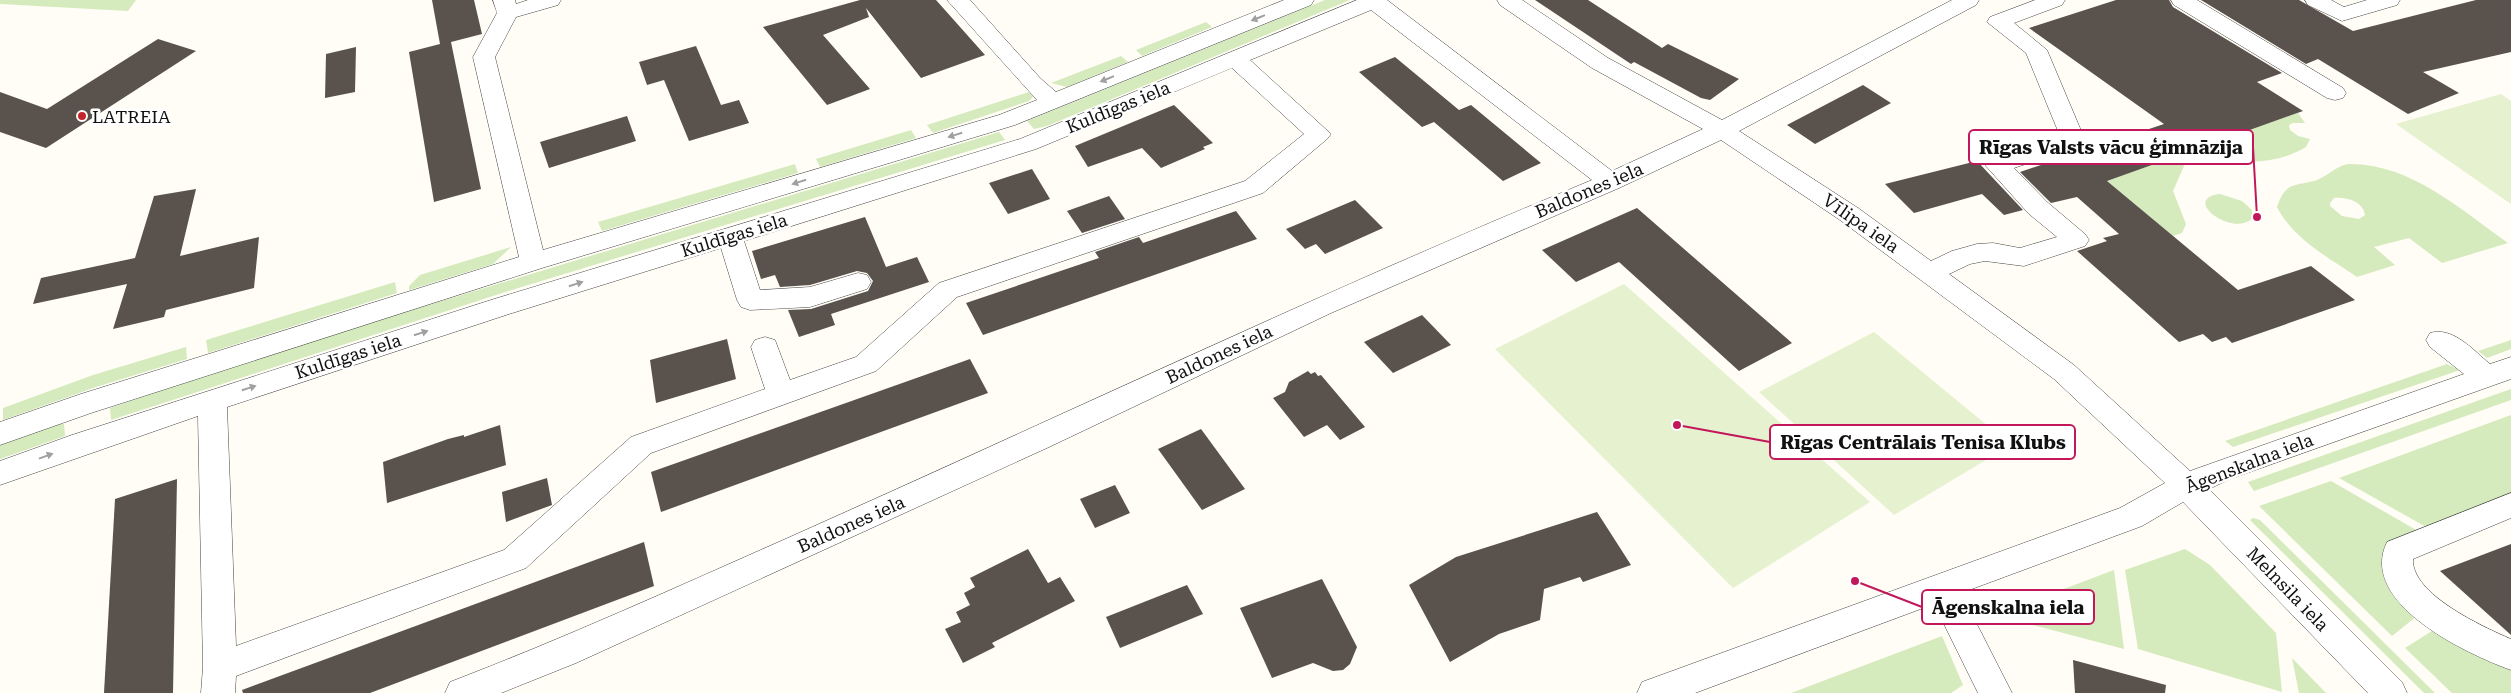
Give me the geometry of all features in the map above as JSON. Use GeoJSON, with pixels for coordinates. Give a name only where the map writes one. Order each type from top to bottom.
{"type":"FeatureCollection","features":[{"type":"Feature","properties":{"kind":"street"},"geometry":{"type":"LineString","coordinates":[[533,262],[484,57],[506,6],[550,0]]}},
{"type":"Feature","properties":{"kind":"street"},"geometry":{"type":"LineString","coordinates":[[958,0],[1032,83],[1052,101]]}},
{"type":"Feature","properties":{"kind":"street","name":"Kuldīgas iela"},"geometry":{"type":"LineString","coordinates":[[0,434],[81,405],[533,262],[1007,120],[1303,0]]}},
{"type":"Feature","properties":{"kind":"street","name":"Vīlipa iela"},"geometry":{"type":"LineString","coordinates":[[1508,0],[1600,63],[1722,130],[1849,214],[1931,272],[2064,372],[2186,486]]}},
{"type":"Feature","properties":{"kind":"street","name":"Baldones iela"},"geometry":{"type":"LineString","coordinates":[[462,693],[564,653],[1021,447],[1322,306],[1490,232],[1610,182],[1722,130],[1968,0]]}},
{"type":"Feature","properties":{"kind":"street"},"geometry":{"type":"LineString","coordinates":[[1931,272],[1968,255],[1980,252],[1994,252],[2013,258],[2026,257],[2076,240],[2038,208],[1997,165],[2073,140],[2036,50],[1998,22],[2054,0]]}},
{"type":"Feature","properties":{"kind":"street"},"geometry":{"type":"LineString","coordinates":[[2182,0],[2335,94]]}},
{"type":"Feature","properties":{"kind":"street"},"geometry":{"type":"LineString","coordinates":[[2316,0],[2342,14],[2389,0]]}},
{"type":"Feature","properties":{"kind":"street"},"geometry":{"type":"LineString","coordinates":[[1374,1],[1610,182]]}},
{"type":"Feature","properties":{"kind":"street","name":"Kuldīgas iela"},"geometry":{"type":"LineString","coordinates":[[0,473],[82,443],[212,400],[1028,144],[1374,1]]}},
{"type":"Feature","properties":{"kind":"street"},"geometry":{"type":"LineString","coordinates":[[212,400],[219,680],[515,559],[641,444],[866,364],[948,290],[1254,187],[1319,134],[1235,59]]}},
{"type":"Feature","properties":{"kind":"street"},"geometry":{"type":"LineString","coordinates":[[1007,120],[1028,144]]}},
{"type":"Feature","properties":{"kind":"street"},"geometry":{"type":"LineString","coordinates":[[730,236],[750,300],[810,297],[858,282]]}},
{"type":"Feature","properties":{"kind":"street"},"geometry":{"type":"LineString","coordinates":[[2440,340],[2499,372]]}},
{"type":"Feature","properties":{"kind":"street"},"geometry":{"type":"LineString","coordinates":[[765,346],[781,394]]}},
{"type":"Feature","properties":{"kind":"street","name":"Āgenskalna iela"},"geometry":{"type":"LineString","coordinates":[[1654,693],[2131,517],[2186,486],[2228,468],[2499,372]]}},
{"type":"Feature","properties":{"kind":"street"},"geometry":{"type":"LineString","coordinates":[[81,405],[82,443]]}},
{"type":"Feature","properties":{"kind":"street","name":"Melnsila iela"},"geometry":{"type":"LineString","coordinates":[[2186,486],[2390,693]]}},
{"type":"Feature","properties":{"kind":"street"},"geometry":{"type":"LineString","coordinates":[[2511,505],[2398,551],[2394,560],[2398,573],[2410,593],[2434,616],[2474,639],[2511,656]]}},
{"type":"Feature","properties":{"kind":"street"},"geometry":{"type":"LineString","coordinates":[[1942,587],[1995,693]]}},
{"type":"Feature","properties":{"kind":"green space"},"geometry":{"type":"Polygon","coordinates":[[[0,0],[136,0],[128,11],[0,4],[0,0]]]}},
{"type":"Feature","properties":{"kind":"green space"},"geometry":{"type":"Polygon","coordinates":[[[1325,0],[1350,0],[1047,126],[1034,129],[1027,121],[1325,0]]]}},
{"type":"Feature","properties":{"kind":"green space"},"geometry":{"type":"Polygon","coordinates":[[[1206,22],[1212,27],[1142,56],[1136,50],[1206,22]]]}},
{"type":"Feature","properties":{"kind":"green space"},"geometry":{"type":"Polygon","coordinates":[[[1121,56],[1128,62],[1067,87],[1051,83],[1121,56]]]}},
{"type":"Feature","properties":{"kind":"green space"},"geometry":{"type":"Polygon","coordinates":[[[1029,92],[1033,97],[1029,101],[933,133],[927,125],[1029,92]]]}},
{"type":"Feature","properties":{"kind":"green space"},"geometry":{"type":"Polygon","coordinates":[[[2501,94],[2511,101],[2511,204],[2396,124],[2501,94]]]}},
{"type":"Feature","properties":{"kind":"green space"},"geometry":{"type":"Polygon","coordinates":[[[2298,113],[2305,123],[2293,123],[2289,125],[2290,130],[2298,136],[2310,139],[2306,147],[2280,158],[2252,162],[2237,161],[2210,154],[2197,147],[2298,113]]]}},
{"type":"Feature","properties":{"kind":"green space"},"geometry":{"type":"Polygon","coordinates":[[[911,130],[916,138],[820,167],[816,159],[911,130]]]}},
{"type":"Feature","properties":{"kind":"green space"},"geometry":{"type":"Polygon","coordinates":[[[999,132],[1005,140],[515,289],[111,420],[110,408],[277,351],[999,132]]]}},
{"type":"Feature","properties":{"kind":"green space"},"geometry":{"type":"Polygon","coordinates":[[[2178,155],[2184,166],[2173,191],[2186,224],[2182,233],[2173,236],[2107,181],[2178,155]]]}},
{"type":"Feature","properties":{"kind":"green space"},"geometry":{"type":"Polygon","coordinates":[[[795,164],[798,173],[602,231],[598,222],[795,164]]]}},
{"type":"Feature","properties":{"kind":"green space"},"geometry":{"type":"Polygon","coordinates":[[[2343,165],[2371,166],[2392,171],[2413,180],[2453,203],[2508,243],[2442,263],[2409,238],[2374,247],[2395,265],[2357,277],[2302,238],[2292,229],[2277,207],[2283,193],[2290,187],[2317,180],[2343,165]],[[2334,198],[2330,206],[2342,216],[2359,219],[2365,215],[2364,210],[2357,203],[2349,199],[2334,198]]]}},
{"type":"Feature","properties":{"kind":"green space"},"geometry":{"type":"Polygon","coordinates":[[[2220,194],[2242,201],[2252,210],[2252,219],[2243,223],[2232,223],[2213,215],[2205,202],[2209,197],[2220,194]]]}},
{"type":"Feature","properties":{"kind":"green space"},"geometry":{"type":"Polygon","coordinates":[[[511,247],[493,264],[409,290],[409,286],[420,275],[511,247]]]}},
{"type":"Feature","properties":{"kind":"green space"},"geometry":{"type":"Polygon","coordinates":[[[395,282],[397,293],[208,353],[206,340],[395,282]]]}},
{"type":"Feature","properties":{"kind":"green space"},"geometry":{"type":"Polygon","coordinates":[[[1624,284],[1870,502],[1733,588],[1495,349],[1624,284]]]}},
{"type":"Feature","properties":{"kind":"green space"},"geometry":{"type":"Polygon","coordinates":[[[1874,332],[2011,445],[1894,515],[1759,392],[1874,332]]]}},
{"type":"Feature","properties":{"kind":"green space"},"geometry":{"type":"Polygon","coordinates":[[[2511,340],[2511,349],[2487,358],[2478,351],[2511,340]]]}},
{"type":"Feature","properties":{"kind":"green space"},"geometry":{"type":"Polygon","coordinates":[[[186,347],[187,359],[96,387],[3,420],[3,408],[93,375],[186,347]]]}},
{"type":"Feature","properties":{"kind":"green space"},"geometry":{"type":"Polygon","coordinates":[[[2447,364],[2460,370],[2233,447],[2225,441],[2447,364]]]}},
{"type":"Feature","properties":{"kind":"green space"},"geometry":{"type":"Polygon","coordinates":[[[2511,389],[2511,400],[2254,491],[2248,482],[2511,389]]]}},
{"type":"Feature","properties":{"kind":"green space"},"geometry":{"type":"Polygon","coordinates":[[[2511,415],[2511,496],[2428,528],[2339,478],[2511,415]]]}},
{"type":"Feature","properties":{"kind":"green space"},"geometry":{"type":"Polygon","coordinates":[[[58,424],[64,424],[65,436],[0,459],[0,445],[58,424]]]}},
{"type":"Feature","properties":{"kind":"green space"},"geometry":{"type":"Polygon","coordinates":[[[2331,481],[2418,531],[2389,542],[2422,612],[2392,636],[2259,506],[2331,481]]]}},
{"type":"Feature","properties":{"kind":"green space"},"geometry":{"type":"Polygon","coordinates":[[[2253,518],[2260,520],[2435,693],[2424,693],[2250,520],[2253,518]]]}},
{"type":"Feature","properties":{"kind":"green space"},"geometry":{"type":"Polygon","coordinates":[[[2185,549],[2210,565],[2276,633],[2282,692],[2138,649],[2125,570],[2185,549]]]}},
{"type":"Feature","properties":{"kind":"green space"},"geometry":{"type":"Polygon","coordinates":[[[2114,570],[2124,649],[2025,623],[2008,610],[2114,570]]]}},
{"type":"Feature","properties":{"kind":"green space"},"geometry":{"type":"Polygon","coordinates":[[[2440,626],[2511,661],[2511,693],[2452,693],[2405,648],[2440,626]]]}},
{"type":"Feature","properties":{"kind":"green space"},"geometry":{"type":"Polygon","coordinates":[[[1942,636],[1963,685],[1951,693],[1791,693],[1942,636]]]}},
{"type":"Feature","properties":{"kind":"green space"},"geometry":{"type":"Polygon","coordinates":[[[2292,658],[2326,693],[2299,693],[2292,658]]]}},
{"type":"Feature","properties":{"kind":"building"},"geometry":{"type":"Polygon","coordinates":[[[432,0],[474,0],[482,34],[451,42],[481,189],[434,202],[409,52],[440,44],[432,0]]]}},
{"type":"Feature","properties":{"kind":"building"},"geometry":{"type":"Polygon","coordinates":[[[860,0],[936,0],[985,55],[921,78],[866,8],[869,17],[823,35],[870,89],[827,105],[763,27],[860,0]]]}},
{"type":"Feature","properties":{"kind":"building"},"geometry":{"type":"Polygon","coordinates":[[[1535,0],[1588,0],[1662,48],[1668,44],[1739,79],[1710,100],[1701,98],[1634,62],[1631,64],[1535,0]]]}},
{"type":"Feature","properties":{"kind":"building"},"geometry":{"type":"Polygon","coordinates":[[[2116,0],[2169,0],[2173,7],[2282,73],[2257,82],[2303,111],[2107,181],[2238,290],[2311,266],[2355,300],[2232,343],[2226,337],[2212,342],[2203,334],[2179,342],[2077,251],[2107,241],[2103,238],[2119,234],[2077,197],[2051,203],[2020,172],[2164,124],[2029,28],[2116,0]]]}},
{"type":"Feature","properties":{"kind":"building"},"geometry":{"type":"Polygon","coordinates":[[[2201,0],[2299,0],[2353,31],[2476,0],[2511,0],[2511,52],[2423,72],[2459,93],[2408,114],[2318,59],[2306,64],[2201,0]]]}},
{"type":"Feature","properties":{"kind":"building"},"geometry":{"type":"Polygon","coordinates":[[[158,39],[196,51],[46,148],[0,132],[0,92],[47,109],[158,39]]]}},
{"type":"Feature","properties":{"kind":"building"},"geometry":{"type":"Polygon","coordinates":[[[696,46],[721,105],[739,100],[749,123],[689,141],[664,80],[647,85],[639,62],[696,46]]]}},
{"type":"Feature","properties":{"kind":"building"},"geometry":{"type":"Polygon","coordinates":[[[356,47],[355,92],[325,98],[326,54],[356,47]]]}},
{"type":"Feature","properties":{"kind":"building"},"geometry":{"type":"Polygon","coordinates":[[[1395,57],[1459,110],[1471,105],[1541,163],[1503,181],[1434,122],[1422,127],[1359,72],[1395,57]]]}},
{"type":"Feature","properties":{"kind":"building"},"geometry":{"type":"Polygon","coordinates":[[[1863,85],[1891,103],[1815,144],[1787,125],[1863,85]]]}},
{"type":"Feature","properties":{"kind":"building"},"geometry":{"type":"Polygon","coordinates":[[[1174,105],[1213,143],[1203,147],[1205,149],[1161,168],[1142,148],[1088,167],[1075,146],[1174,105]]]}},
{"type":"Feature","properties":{"kind":"building"},"geometry":{"type":"Polygon","coordinates":[[[627,116],[636,141],[549,168],[540,142],[627,116]]]}},
{"type":"Feature","properties":{"kind":"building"},"geometry":{"type":"Polygon","coordinates":[[[1977,161],[2023,210],[2004,215],[1982,194],[1914,213],[1885,184],[1977,161]]]}},
{"type":"Feature","properties":{"kind":"building"},"geometry":{"type":"Polygon","coordinates":[[[1032,169],[1050,199],[1008,214],[989,183],[1032,169]]]}},
{"type":"Feature","properties":{"kind":"building"},"geometry":{"type":"Polygon","coordinates":[[[196,189],[180,256],[259,237],[254,288],[166,310],[164,317],[113,329],[127,284],[33,304],[41,278],[135,258],[154,196],[196,189]]]}},
{"type":"Feature","properties":{"kind":"building"},"geometry":{"type":"Polygon","coordinates":[[[1109,196],[1125,219],[1082,233],[1067,211],[1109,196]]]}},
{"type":"Feature","properties":{"kind":"building"},"geometry":{"type":"Polygon","coordinates":[[[1355,200],[1383,228],[1325,254],[1316,244],[1305,249],[1286,229],[1355,200]]]}},
{"type":"Feature","properties":{"kind":"building"},"geometry":{"type":"Polygon","coordinates":[[[1637,208],[1792,343],[1739,371],[1619,262],[1576,282],[1542,250],[1637,208]]]}},
{"type":"Feature","properties":{"kind":"building"},"geometry":{"type":"Polygon","coordinates":[[[1236,211],[1257,239],[983,335],[966,303],[1099,258],[1095,252],[1139,237],[1143,243],[1236,211]]]}},
{"type":"Feature","properties":{"kind":"building"},"geometry":{"type":"Polygon","coordinates":[[[865,217],[886,267],[917,257],[929,282],[831,314],[835,325],[799,337],[788,310],[811,309],[868,291],[873,281],[867,273],[857,271],[810,285],[780,287],[775,275],[761,279],[752,251],[865,217]]]}},
{"type":"Feature","properties":{"kind":"building"},"geometry":{"type":"Polygon","coordinates":[[[1422,315],[1451,345],[1393,373],[1364,342],[1422,315]]]}},
{"type":"Feature","properties":{"kind":"building"},"geometry":{"type":"Polygon","coordinates":[[[727,339],[736,379],[656,403],[650,360],[727,339]]]}},
{"type":"Feature","properties":{"kind":"building"},"geometry":{"type":"Polygon","coordinates":[[[970,359],[988,393],[661,512],[651,472],[970,359]]]}},
{"type":"Feature","properties":{"kind":"building"},"geometry":{"type":"Polygon","coordinates":[[[1308,371],[1311,374],[1315,372],[1318,376],[1321,375],[1365,427],[1340,440],[1327,425],[1304,437],[1273,398],[1285,392],[1289,382],[1308,371]]]}},
{"type":"Feature","properties":{"kind":"building"},"geometry":{"type":"Polygon","coordinates":[[[500,425],[506,465],[387,503],[383,462],[448,439],[464,435],[464,437],[500,425]]]}},
{"type":"Feature","properties":{"kind":"building"},"geometry":{"type":"Polygon","coordinates":[[[1201,429],[1245,489],[1202,510],[1158,449],[1201,429]]]}},
{"type":"Feature","properties":{"kind":"building"},"geometry":{"type":"Polygon","coordinates":[[[547,478],[552,505],[506,522],[502,492],[547,478]]]}},
{"type":"Feature","properties":{"kind":"building"},"geometry":{"type":"Polygon","coordinates":[[[177,479],[173,693],[104,693],[115,499],[177,479]]]}},
{"type":"Feature","properties":{"kind":"building"},"geometry":{"type":"Polygon","coordinates":[[[1115,485],[1130,513],[1095,528],[1080,499],[1115,485]]]}},
{"type":"Feature","properties":{"kind":"building"},"geometry":{"type":"Polygon","coordinates":[[[1597,512],[1631,565],[1583,582],[1580,577],[1544,589],[1540,620],[1499,634],[1450,662],[1409,585],[1456,557],[1597,512]]]}},
{"type":"Feature","properties":{"kind":"building"},"geometry":{"type":"Polygon","coordinates":[[[644,542],[654,586],[370,693],[243,693],[242,690],[644,542]]]}},
{"type":"Feature","properties":{"kind":"building"},"geometry":{"type":"Polygon","coordinates":[[[2511,544],[2511,635],[2440,571],[2511,544]]]}},
{"type":"Feature","properties":{"kind":"building"},"geometry":{"type":"Polygon","coordinates":[[[1028,549],[1048,583],[1060,577],[1075,601],[992,643],[995,647],[963,663],[945,629],[961,622],[956,612],[970,605],[964,593],[975,587],[970,578],[1028,549]]]}},
{"type":"Feature","properties":{"kind":"building"},"geometry":{"type":"Polygon","coordinates":[[[1322,579],[1357,647],[1350,664],[1343,670],[1333,671],[1313,663],[1272,678],[1240,608],[1322,579]]]}},
{"type":"Feature","properties":{"kind":"building"},"geometry":{"type":"Polygon","coordinates":[[[1187,585],[1203,614],[1120,648],[1106,617],[1187,585]]]}},
{"type":"Feature","properties":{"kind":"building"},"geometry":{"type":"Polygon","coordinates":[[[2073,660],[2166,685],[2165,693],[2075,693],[2073,660]]]}},
{"type":"Feature","properties":{"kind":"place","name":"LATREIA"},"geometry":{"type":"Point","coordinates":[82,116]}},
{"type":"Feature","properties":{"kind":"place","name":"Rīgas Valsts vācu ģimnāzija"},"geometry":{"type":"Point","coordinates":[2257,217]}},
{"type":"Feature","properties":{"kind":"place","name":"Rīgas Centrālais Tenisa Klubs"},"geometry":{"type":"Point","coordinates":[1677,425]}},
{"type":"Feature","properties":{"kind":"place","name":"Āgenskalna iela"},"geometry":{"type":"Point","coordinates":[1855,581]}}]}
